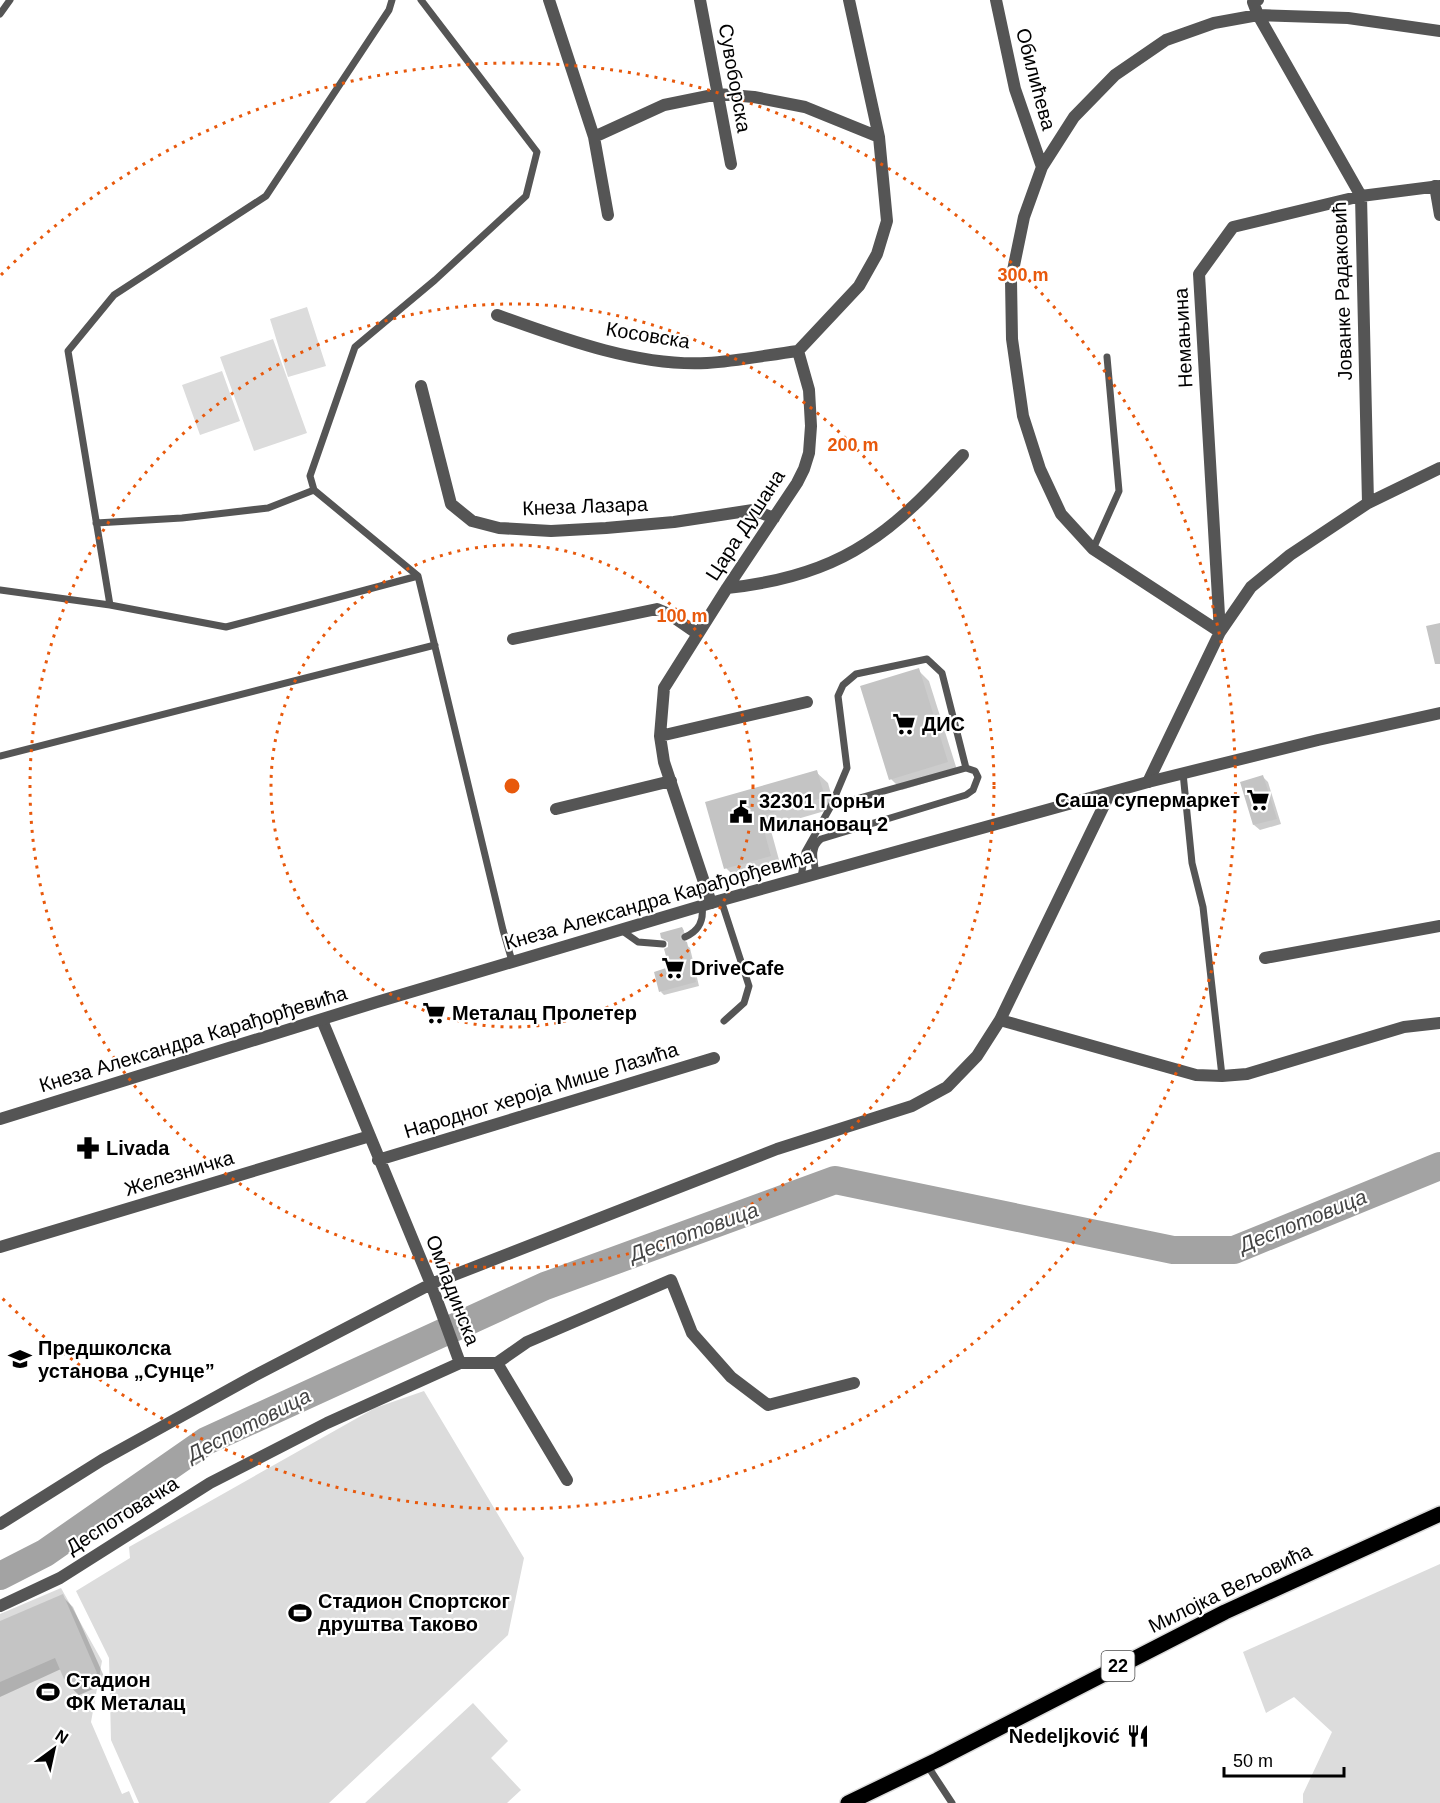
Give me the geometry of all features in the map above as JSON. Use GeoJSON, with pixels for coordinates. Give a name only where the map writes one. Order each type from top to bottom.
{"type":"FeatureCollection","features":[{"type":"Feature","properties":{"kind":"main road","name":"Милојка Вељовића"},"geometry":{"type":"LineString","coordinates":[[848,1803],[1224,1612],[1440,1514]]}},
{"type":"Feature","properties":{"kind":"street"},"geometry":{"type":"LineString","coordinates":[[549,0],[594,137],[608,215]]}},
{"type":"Feature","properties":{"kind":"street","name":"Сувоборска"},"geometry":{"type":"LineString","coordinates":[[700,0],[731,164]]}},
{"type":"Feature","properties":{"kind":"street"},"geometry":{"type":"LineString","coordinates":[[798,351],[859,286],[877,254],[886,221],[879,136],[849,0]]}},
{"type":"Feature","properties":{"kind":"street","name":"Обилићева"},"geometry":{"type":"LineString","coordinates":[[996,0],[1015,89],[1041,167]]}},
{"type":"Feature","properties":{"kind":"street","name":"Јованке Радаковић"},"geometry":{"type":"LineString","coordinates":[[1254,1],[1258,15],[1361,196],[1368,503]]}},
{"type":"Feature","properties":{"kind":"street"},"geometry":{"type":"LineString","coordinates":[[1220,632],[1093,549],[1061,514],[1040,469],[1023,416],[1012,339],[1011,280],[1024,217],[1041,167],[1074,117],[1115,75],[1166,40],[1214,23],[1258,15],[1348,18],[1440,31]]}},
{"type":"Feature","properties":{"kind":"street"},"geometry":{"type":"LineString","coordinates":[[594,137],[664,105],[718,94],[754,97],[805,107],[879,136]]}},
{"type":"Feature","properties":{"kind":"street"},"geometry":{"type":"LineString","coordinates":[[1437,186],[1440,215]]}},
{"type":"Feature","properties":{"kind":"street","name":"Немањина"},"geometry":{"type":"LineString","coordinates":[[1220,632],[1198,274],[1233,227],[1361,196],[1437,186]]}},
{"type":"Feature","properties":{"kind":"street","name":"Косовска"},"geometry":{"type":"LineString","coordinates":[[497,315],[585,344],[663,361],[705,363],[798,351]]}},
{"type":"Feature","properties":{"kind":"street","name":"Цара Душана"},"geometry":{"type":"LineString","coordinates":[[712,903],[664,762],[660,736],[664,688],[797,483],[809,453],[811,426],[808,390],[798,351]]}},
{"type":"Feature","properties":{"kind":"street","name":"Кнеза Лазара"},"geometry":{"type":"LineString","coordinates":[[421,386],[451,504],[472,521],[499,528],[551,531],[663,523],[753,510],[774,518]]}},
{"type":"Feature","properties":{"kind":"street"},"geometry":{"type":"LineString","coordinates":[[727,588],[764,584],[803,573],[835,561],[866,544],[917,502],[963,455]]}},
{"type":"Feature","properties":{"kind":"street"},"geometry":{"type":"LineString","coordinates":[[1148,782],[1220,632],[1251,587],[1290,555],[1368,503],[1440,468]]}},
{"type":"Feature","properties":{"kind":"street"},"geometry":{"type":"LineString","coordinates":[[513,639],[657,609],[669,614],[698,634]]}},
{"type":"Feature","properties":{"kind":"street"},"geometry":{"type":"LineString","coordinates":[[660,736],[807,702]]}},
{"type":"Feature","properties":{"kind":"street","name":"Кнеза Александра Карађорђевића"},"geometry":{"type":"LineString","coordinates":[[0,1119],[512,961],[712,903],[1148,782],[1440,713]]}},
{"type":"Feature","properties":{"kind":"street"},"geometry":{"type":"LineString","coordinates":[[556,809],[671,781]]}},
{"type":"Feature","properties":{"kind":"street"},"geometry":{"type":"LineString","coordinates":[[0,1524],[102,1460],[254,1376],[431,1284],[777,1149],[912,1106],[947,1088],[977,1056],[1000,1020],[1110,793]]}},
{"type":"Feature","properties":{"kind":"street"},"geometry":{"type":"LineString","coordinates":[[1265,958],[1440,926]]}},
{"type":"Feature","properties":{"kind":"street","name":"Омладинска"},"geometry":{"type":"LineString","coordinates":[[322,1020],[431,1284],[458,1357],[498,1363],[527,1342],[671,1280],[692,1333],[731,1377],[768,1406],[854,1383]]}},
{"type":"Feature","properties":{"kind":"street"},"geometry":{"type":"LineString","coordinates":[[1000,1020],[1196,1075],[1222,1076],[1247,1074],[1404,1027],[1440,1023]]}},
{"type":"Feature","properties":{"kind":"street","name":"Народног хероја Мише Лазића"},"geometry":{"type":"LineString","coordinates":[[378,1160],[714,1058]]}},
{"type":"Feature","properties":{"kind":"street","name":"Железничка"},"geometry":{"type":"LineString","coordinates":[[0,1247],[370,1136]]}},
{"type":"Feature","properties":{"kind":"street","name":"Деспотовачка"},"geometry":{"type":"LineString","coordinates":[[0,1606],[60,1578],[210,1483],[458,1357]]}},
{"type":"Feature","properties":{"kind":"street"},"geometry":{"type":"LineString","coordinates":[[498,1363],[567,1480]]}},
{"type":"Feature","properties":{"kind":"lane"},"geometry":{"type":"LineString","coordinates":[[0,14],[10,0]]}},
{"type":"Feature","properties":{"kind":"lane"},"geometry":{"type":"LineString","coordinates":[[110,605],[68,351],[114,295],[266,196],[389,10],[392,0]]}},
{"type":"Feature","properties":{"kind":"lane"},"geometry":{"type":"LineString","coordinates":[[421,0],[537,152],[526,196],[435,280],[355,347],[310,476],[314,490],[418,576],[512,961]]}},
{"type":"Feature","properties":{"kind":"lane"},"geometry":{"type":"LineString","coordinates":[[1093,549],[1119,491],[1107,357]]}},
{"type":"Feature","properties":{"kind":"lane"},"geometry":{"type":"LineString","coordinates":[[96,523],[182,518],[268,508],[314,490]]}},
{"type":"Feature","properties":{"kind":"lane"},"geometry":{"type":"LineString","coordinates":[[0,590],[110,605],[226,627],[418,576]]}},
{"type":"Feature","properties":{"kind":"lane"},"geometry":{"type":"LineString","coordinates":[[0,756],[435,645]]}},
{"type":"Feature","properties":{"kind":"lane"},"geometry":{"type":"LineString","coordinates":[[801,878],[805,852],[831,806],[847,768],[838,696],[843,685],[856,674],[927,659],[935,664],[942,673],[966,768]]}},
{"type":"Feature","properties":{"kind":"lane"},"geometry":{"type":"LineString","coordinates":[[816,874],[813,851],[815,844],[821,839],[966,795],[973,790],[978,777],[975,771],[966,768],[831,806]]}},
{"type":"Feature","properties":{"kind":"lane"},"geometry":{"type":"LineString","coordinates":[[1183,773],[1192,863],[1203,907],[1222,1076]]}},
{"type":"Feature","properties":{"kind":"lane"},"geometry":{"type":"LineString","coordinates":[[685,937],[694,933],[699,927],[703,915],[712,903],[749,986],[744,1003],[724,1021]]}},
{"type":"Feature","properties":{"kind":"lane"},"geometry":{"type":"LineString","coordinates":[[621,930],[638,942],[663,944]]}},
{"type":"Feature","properties":{"kind":"lane"},"geometry":{"type":"LineString","coordinates":[[927,1764],[952,1803]]}},
{"type":"Feature","properties":{"kind":"shaded area"},"geometry":{"type":"Polygon","coordinates":[[[307,307],[326,366],[288,377],[270,319],[307,307]]]}},
{"type":"Feature","properties":{"kind":"shaded area"},"geometry":{"type":"Polygon","coordinates":[[[273,339],[307,433],[254,451],[220,357],[273,339]]]}},
{"type":"Feature","properties":{"kind":"shaded area"},"geometry":{"type":"Polygon","coordinates":[[[222,371],[240,421],[200,435],[182,385],[222,371]]]}},
{"type":"Feature","properties":{"kind":"shaded area","name":"Стадион Спортског друштва Таково"},"geometry":{"type":"Polygon","coordinates":[[[424,1391],[524,1558],[508,1635],[329,1803],[139,1803],[111,1740],[109,1658],[76,1591],[130,1558],[129,1547],[375,1408],[424,1391]]]}},
{"type":"Feature","properties":{"kind":"shaded area"},"geometry":{"type":"Polygon","coordinates":[[[1440,1564],[1440,1803],[1303,1803],[1303,1794],[1332,1732],[1294,1697],[1266,1713],[1243,1652],[1440,1564]]]}},
{"type":"Feature","properties":{"kind":"shaded area","name":"Стадион ФК Металац"},"geometry":{"type":"Polygon","coordinates":[[[61,1588],[102,1661],[91,1722],[122,1794],[129,1791],[134,1803],[0,1803],[0,1614],[61,1588]]]}},
{"type":"Feature","properties":{"kind":"shaded area"},"geometry":{"type":"Polygon","coordinates":[[[473,1703],[508,1741],[491,1758],[521,1790],[507,1803],[365,1803],[473,1703]]]}},
{"type":"Feature","properties":{"kind":"building"},"geometry":{"type":"Polygon","coordinates":[[[1440,623],[1440,664],[1435,664],[1426,626],[1440,623]]]}},
{"type":"Feature","properties":{"kind":"building","name":"ДИС"},"geometry":{"type":"Polygon","coordinates":[[[919,668],[948,762],[889,780],[860,686],[919,668]]]}},
{"type":"Feature","properties":{"kind":"building","name":"32301 Горњи Милановац 2"},"geometry":{"type":"Polygon","coordinates":[[[817,770],[825,797],[760,816],[771,856],[724,869],[705,802],[817,770]]]}},
{"type":"Feature","properties":{"kind":"building","name":"Саша супермаркет"},"geometry":{"type":"Polygon","coordinates":[[[1263,775],[1277,819],[1253,825],[1240,782],[1263,775]]]}},
{"type":"Feature","properties":{"kind":"building"},"geometry":{"type":"Polygon","coordinates":[[[682,927],[684,931],[680,934],[680,939],[687,942],[696,982],[659,992],[654,972],[669,967],[664,949],[668,947],[668,942],[661,938],[660,933],[682,927]]]}},
{"type":"Feature","properties":{"kind":"building"},"geometry":{"type":"Polygon","coordinates":[[[63,1594],[97,1673],[67,1686],[55,1658],[0,1682],[0,1621],[63,1594]]]}},
{"type":"Feature","properties":{"kind":"waterway","name":"Деспотовица"},"geometry":{"type":"LineString","coordinates":[[0,1576],[45,1553],[206,1441],[545,1286],[835,1180],[1173,1250],[1234,1250],[1440,1166]]}},
{"type":"Feature","properties":{"kind":"place","name":"ДИС"},"geometry":{"type":"Point","coordinates":[904,724]}},
{"type":"Feature","properties":{"kind":"place","name":"Саша супермаркет"},"geometry":{"type":"Point","coordinates":[1258,800]}},
{"type":"Feature","properties":{"kind":"place","name":"32301 Горњи Милановац 2"},"geometry":{"type":"Point","coordinates":[741,812]}},
{"type":"Feature","properties":{"kind":"place","name":"DriveCafe"},"geometry":{"type":"Point","coordinates":[673,968]}},
{"type":"Feature","properties":{"kind":"place","name":"Металац Пролетер"},"geometry":{"type":"Point","coordinates":[434,1013]}},
{"type":"Feature","properties":{"kind":"place","name":"Livada"},"geometry":{"type":"Point","coordinates":[88,1148]}},
{"type":"Feature","properties":{"kind":"place","name":"Предшколска установа „Сунце”"},"geometry":{"type":"Point","coordinates":[20,1359]}},
{"type":"Feature","properties":{"kind":"place","name":"Стадион Спортског друштва Таково"},"geometry":{"type":"Point","coordinates":[300,1613]}},
{"type":"Feature","properties":{"kind":"place","name":"Стадион ФК Металац"},"geometry":{"type":"Point","coordinates":[48,1692]}},
{"type":"Feature","properties":{"kind":"place","name":"Nedeljković"},"geometry":{"type":"Point","coordinates":[1138,1736]}}]}
